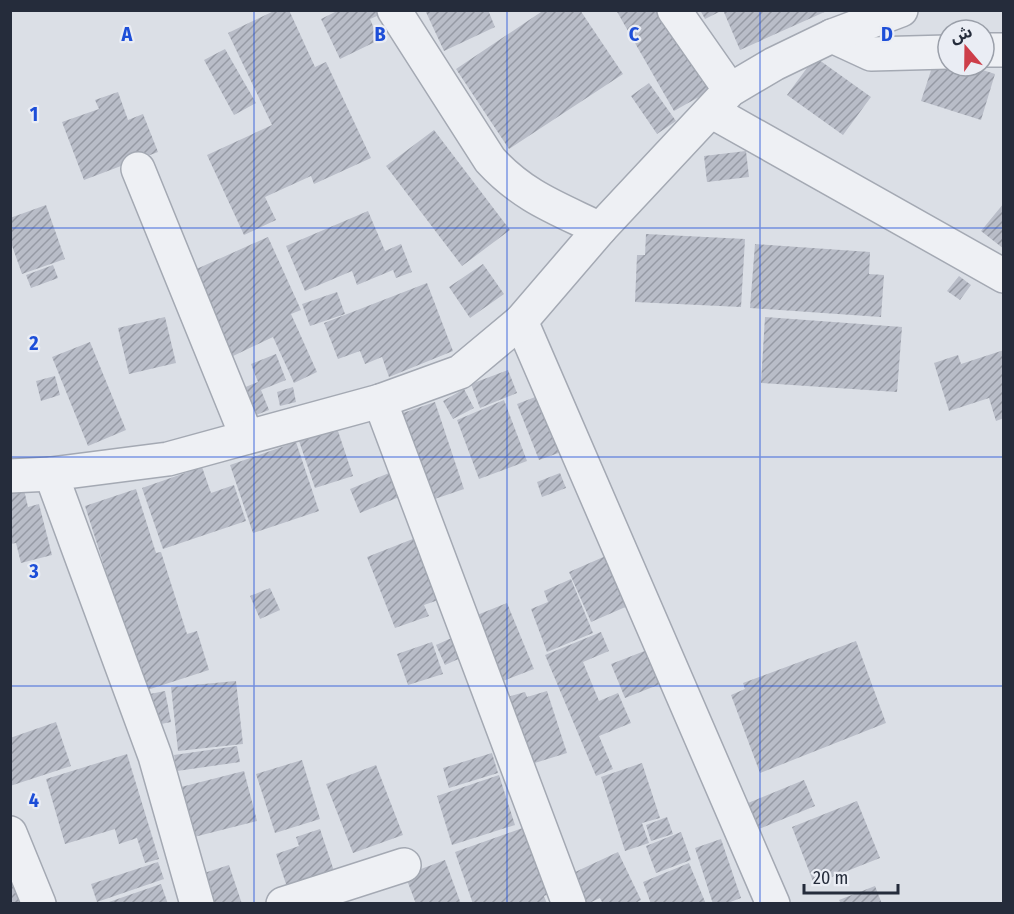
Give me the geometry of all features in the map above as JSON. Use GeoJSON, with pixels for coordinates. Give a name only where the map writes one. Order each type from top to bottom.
{"type":"FeatureCollection","features":[{"type":"Feature","properties":{"kind":"street"},"geometry":{"type":"LineString","coordinates":[[394,10],[490,160],[510,182],[600,229]]}},
{"type":"Feature","properties":{"kind":"street"},"geometry":{"type":"LineString","coordinates":[[674,10],[721,100],[1004,276]]}},
{"type":"Feature","properties":{"kind":"street"},"geometry":{"type":"LineString","coordinates":[[10,476],[51,474],[168,459],[380,401],[460,372],[521,321],[600,229],[721,100],[774,64],[832,36],[901,10]]}},
{"type":"Feature","properties":{"kind":"street"},"geometry":{"type":"LineString","coordinates":[[832,36],[871,54],[936,52]]}},
{"type":"Feature","properties":{"kind":"street"},"geometry":{"type":"LineString","coordinates":[[138,169],[248,437]]}},
{"type":"Feature","properties":{"kind":"street"},"geometry":{"type":"LineString","coordinates":[[521,321],[773,903]]}},
{"type":"Feature","properties":{"kind":"street"},"geometry":{"type":"LineString","coordinates":[[380,401],[569,903]]}},
{"type":"Feature","properties":{"kind":"street"},"geometry":{"type":"LineString","coordinates":[[51,474],[155,756],[197,903]]}},
{"type":"Feature","properties":{"kind":"street"},"geometry":{"type":"LineString","coordinates":[[10,833],[39,903]]}},
{"type":"Feature","properties":{"kind":"street"},"geometry":{"type":"LineString","coordinates":[[284,903],[404,865]]}},
{"type":"Feature","properties":{"kind":"building"},"geometry":{"type":"Polygon","coordinates":[[[276,10],[289,10],[315,67],[326,62],[371,158],[314,184],[311,176],[265,197],[276,220],[244,235],[207,155],[272,125],[228,33],[276,10]]]}},
{"type":"Feature","properties":{"kind":"building"},"geometry":{"type":"Polygon","coordinates":[[[339,10],[383,10],[384,13],[370,19],[379,40],[340,59],[321,19],[339,10]]]}},
{"type":"Feature","properties":{"kind":"building"},"geometry":{"type":"Polygon","coordinates":[[[425,10],[488,10],[495,27],[444,51],[425,10]]]}},
{"type":"Feature","properties":{"kind":"building"},"geometry":{"type":"Polygon","coordinates":[[[544,10],[580,10],[623,74],[509,149],[456,69],[544,10]]]}},
{"type":"Feature","properties":{"kind":"building"},"geometry":{"type":"Polygon","coordinates":[[[616,10],[668,10],[713,89],[674,111],[616,10]]]}},
{"type":"Feature","properties":{"kind":"building"},"geometry":{"type":"Polygon","coordinates":[[[700,10],[723,10],[705,19],[700,10]]]}},
{"type":"Feature","properties":{"kind":"building"},"geometry":{"type":"Polygon","coordinates":[[[723,10],[829,10],[740,50],[723,10]]]}},
{"type":"Feature","properties":{"kind":"building"},"geometry":{"type":"Polygon","coordinates":[[[225,49],[256,103],[234,115],[204,60],[225,49]]]}},
{"type":"Feature","properties":{"kind":"building"},"geometry":{"type":"Polygon","coordinates":[[[936,55],[936,78],[994,78],[981,120],[921,101],[936,55]]]}},
{"type":"Feature","properties":{"kind":"building"},"geometry":{"type":"Polygon","coordinates":[[[815,57],[871,97],[843,135],[787,95],[815,57]]]}},
{"type":"Feature","properties":{"kind":"building"},"geometry":{"type":"Polygon","coordinates":[[[649,83],[676,121],[657,134],[631,96],[649,83]]]}},
{"type":"Feature","properties":{"kind":"building"},"geometry":{"type":"Polygon","coordinates":[[[118,92],[128,120],[143,114],[158,152],[84,180],[62,122],[99,109],[95,100],[118,92]]]}},
{"type":"Feature","properties":{"kind":"building"},"geometry":{"type":"Polygon","coordinates":[[[434,130],[510,230],[462,266],[386,166],[434,130]]]}},
{"type":"Feature","properties":{"kind":"building"},"geometry":{"type":"Polygon","coordinates":[[[746,151],[749,177],[707,182],[704,156],[746,151]]]}},
{"type":"Feature","properties":{"kind":"building"},"geometry":{"type":"Polygon","coordinates":[[[1004,203],[1004,249],[981,231],[1004,203]]]}},
{"type":"Feature","properties":{"kind":"building"},"geometry":{"type":"Polygon","coordinates":[[[46,205],[65,259],[22,274],[10,240],[10,218],[46,205]]]}},
{"type":"Feature","properties":{"kind":"building"},"geometry":{"type":"Polygon","coordinates":[[[368,211],[385,251],[401,244],[412,272],[396,278],[393,270],[357,285],[352,271],[305,291],[286,246],[368,211]]]}},
{"type":"Feature","properties":{"kind":"building"},"geometry":{"type":"Polygon","coordinates":[[[646,234],[745,239],[741,307],[635,302],[637,255],[645,255],[646,234]]]}},
{"type":"Feature","properties":{"kind":"building"},"geometry":{"type":"Polygon","coordinates":[[[268,237],[301,310],[291,314],[317,372],[294,383],[273,337],[231,357],[192,271],[268,237]]]}},
{"type":"Feature","properties":{"kind":"building"},"geometry":{"type":"Polygon","coordinates":[[[755,244],[870,252],[869,274],[884,275],[881,317],[750,308],[755,244]]]}},
{"type":"Feature","properties":{"kind":"building"},"geometry":{"type":"Polygon","coordinates":[[[483,264],[504,294],[470,318],[449,287],[483,264]]]}},
{"type":"Feature","properties":{"kind":"building"},"geometry":{"type":"Polygon","coordinates":[[[53,265],[58,278],[31,288],[26,275],[53,265]]]}},
{"type":"Feature","properties":{"kind":"building"},"geometry":{"type":"Polygon","coordinates":[[[959,276],[971,285],[960,300],[947,291],[959,276]]]}},
{"type":"Feature","properties":{"kind":"building"},"geometry":{"type":"Polygon","coordinates":[[[427,283],[453,351],[389,377],[382,357],[365,364],[360,351],[338,359],[324,323],[427,283]]]}},
{"type":"Feature","properties":{"kind":"building"},"geometry":{"type":"Polygon","coordinates":[[[337,292],[345,314],[310,326],[302,304],[337,292]]]}},
{"type":"Feature","properties":{"kind":"building"},"geometry":{"type":"Polygon","coordinates":[[[165,317],[176,363],[129,374],[118,328],[165,317]]]}},
{"type":"Feature","properties":{"kind":"building"},"geometry":{"type":"Polygon","coordinates":[[[765,317],[902,327],[897,392],[761,383],[765,317]]]}},
{"type":"Feature","properties":{"kind":"building"},"geometry":{"type":"Polygon","coordinates":[[[90,342],[126,430],[88,446],[52,357],[90,342]]]}},
{"type":"Feature","properties":{"kind":"building"},"geometry":{"type":"Polygon","coordinates":[[[1004,350],[1004,418],[996,421],[989,398],[949,411],[934,363],[958,355],[961,364],[1004,350]]]}},
{"type":"Feature","properties":{"kind":"building"},"geometry":{"type":"Polygon","coordinates":[[[276,354],[286,380],[261,390],[269,410],[253,416],[243,388],[258,382],[251,364],[276,354]]]}},
{"type":"Feature","properties":{"kind":"building"},"geometry":{"type":"Polygon","coordinates":[[[508,370],[517,393],[480,408],[471,384],[508,370]]]}},
{"type":"Feature","properties":{"kind":"building"},"geometry":{"type":"Polygon","coordinates":[[[55,376],[60,395],[41,401],[36,381],[55,376]]]}},
{"type":"Feature","properties":{"kind":"building"},"geometry":{"type":"Polygon","coordinates":[[[293,387],[296,402],[280,406],[277,392],[293,387]]]}},
{"type":"Feature","properties":{"kind":"building"},"geometry":{"type":"Polygon","coordinates":[[[464,389],[474,408],[453,419],[443,401],[464,389]]]}},
{"type":"Feature","properties":{"kind":"building"},"geometry":{"type":"Polygon","coordinates":[[[543,394],[564,451],[539,460],[517,404],[543,394]]]}},
{"type":"Feature","properties":{"kind":"building"},"geometry":{"type":"Polygon","coordinates":[[[504,400],[527,461],[479,479],[457,420],[504,400]]]}},
{"type":"Feature","properties":{"kind":"building"},"geometry":{"type":"Polygon","coordinates":[[[435,402],[464,489],[423,503],[394,416],[435,402]]]}},
{"type":"Feature","properties":{"kind":"building"},"geometry":{"type":"Polygon","coordinates":[[[337,428],[353,476],[315,488],[299,441],[337,428]]]}},
{"type":"Feature","properties":{"kind":"building"},"geometry":{"type":"Polygon","coordinates":[[[296,442],[319,511],[253,533],[230,465],[296,442]]]}},
{"type":"Feature","properties":{"kind":"building"},"geometry":{"type":"Polygon","coordinates":[[[202,467],[211,493],[234,485],[246,521],[163,549],[142,488],[202,467]]]}},
{"type":"Feature","properties":{"kind":"building"},"geometry":{"type":"Polygon","coordinates":[[[394,471],[404,495],[360,513],[350,489],[394,471]]]}},
{"type":"Feature","properties":{"kind":"building"},"geometry":{"type":"Polygon","coordinates":[[[560,473],[566,488],[542,497],[537,482],[560,473]]]}},
{"type":"Feature","properties":{"kind":"building"},"geometry":{"type":"Polygon","coordinates":[[[21,477],[28,507],[39,504],[52,555],[21,563],[16,543],[10,544],[10,480],[21,477]]]}},
{"type":"Feature","properties":{"kind":"building"},"geometry":{"type":"Polygon","coordinates":[[[136,489],[156,553],[161,552],[187,634],[197,631],[209,670],[144,691],[85,506],[136,489]]]}},
{"type":"Feature","properties":{"kind":"building"},"geometry":{"type":"Polygon","coordinates":[[[423,535],[447,597],[424,605],[429,616],[395,628],[367,557],[423,535]]]}},
{"type":"Feature","properties":{"kind":"building"},"geometry":{"type":"Polygon","coordinates":[[[608,555],[630,605],[591,622],[569,572],[608,555]]]}},
{"type":"Feature","properties":{"kind":"building"},"geometry":{"type":"Polygon","coordinates":[[[571,579],[593,633],[547,652],[531,609],[548,602],[544,591],[571,579]]]}},
{"type":"Feature","properties":{"kind":"building"},"geometry":{"type":"Polygon","coordinates":[[[270,588],[280,610],[260,619],[250,596],[270,588]]]}},
{"type":"Feature","properties":{"kind":"building"},"geometry":{"type":"Polygon","coordinates":[[[507,603],[534,669],[498,683],[472,617],[507,603]]]}},
{"type":"Feature","properties":{"kind":"building"},"geometry":{"type":"Polygon","coordinates":[[[601,632],[609,651],[583,662],[599,701],[618,693],[631,723],[599,736],[613,769],[596,776],[545,655],[601,632]]]}},
{"type":"Feature","properties":{"kind":"building"},"geometry":{"type":"Polygon","coordinates":[[[456,636],[465,656],[445,665],[436,645],[456,636]]]}},
{"type":"Feature","properties":{"kind":"building"},"geometry":{"type":"Polygon","coordinates":[[[856,641],[886,723],[760,773],[731,695],[745,689],[743,683],[856,641]]]}},
{"type":"Feature","properties":{"kind":"building"},"geometry":{"type":"Polygon","coordinates":[[[432,642],[443,674],[408,685],[397,654],[432,642]]]}},
{"type":"Feature","properties":{"kind":"building"},"geometry":{"type":"Polygon","coordinates":[[[655,647],[668,681],[625,698],[611,664],[655,647]]]}},
{"type":"Feature","properties":{"kind":"building"},"geometry":{"type":"Polygon","coordinates":[[[236,681],[243,744],[178,751],[171,687],[236,681]]]}},
{"type":"Feature","properties":{"kind":"building"},"geometry":{"type":"Polygon","coordinates":[[[165,691],[171,722],[151,726],[145,695],[165,691]]]}},
{"type":"Feature","properties":{"kind":"building"},"geometry":{"type":"Polygon","coordinates":[[[547,691],[567,753],[525,766],[504,698],[525,692],[527,697],[547,691]]]}},
{"type":"Feature","properties":{"kind":"building"},"geometry":{"type":"Polygon","coordinates":[[[56,722],[71,766],[10,786],[10,738],[56,722]]]}},
{"type":"Feature","properties":{"kind":"building"},"geometry":{"type":"Polygon","coordinates":[[[237,746],[240,762],[177,771],[174,755],[237,746]]]}},
{"type":"Feature","properties":{"kind":"building"},"geometry":{"type":"Polygon","coordinates":[[[492,753],[498,773],[449,788],[443,768],[492,753]]]}},
{"type":"Feature","properties":{"kind":"building"},"geometry":{"type":"Polygon","coordinates":[[[127,754],[159,859],[145,863],[137,838],[119,844],[115,829],[65,844],[46,779],[127,754]]]}},
{"type":"Feature","properties":{"kind":"building"},"geometry":{"type":"Polygon","coordinates":[[[302,760],[320,819],[275,833],[256,774],[302,760]]]}},
{"type":"Feature","properties":{"kind":"building"},"geometry":{"type":"Polygon","coordinates":[[[642,763],[660,818],[642,823],[649,843],[625,851],[601,777],[642,763]]]}},
{"type":"Feature","properties":{"kind":"building"},"geometry":{"type":"Polygon","coordinates":[[[376,765],[403,835],[353,853],[326,784],[376,765]]]}},
{"type":"Feature","properties":{"kind":"building"},"geometry":{"type":"Polygon","coordinates":[[[244,771],[257,821],[194,837],[181,787],[244,771]]]}},
{"type":"Feature","properties":{"kind":"building"},"geometry":{"type":"Polygon","coordinates":[[[499,775],[515,825],[452,845],[437,796],[499,775]]]}},
{"type":"Feature","properties":{"kind":"building"},"geometry":{"type":"Polygon","coordinates":[[[804,780],[815,806],[754,831],[743,805],[804,780]]]}},
{"type":"Feature","properties":{"kind":"building"},"geometry":{"type":"Polygon","coordinates":[[[857,801],[880,858],[814,884],[792,827],[857,801]]]}},
{"type":"Feature","properties":{"kind":"building"},"geometry":{"type":"Polygon","coordinates":[[[667,817],[673,834],[651,841],[646,825],[667,817]]]}},
{"type":"Feature","properties":{"kind":"building"},"geometry":{"type":"Polygon","coordinates":[[[531,825],[554,892],[544,896],[547,904],[473,904],[455,852],[531,825]]]}},
{"type":"Feature","properties":{"kind":"building"},"geometry":{"type":"Polygon","coordinates":[[[320,829],[336,877],[289,893],[276,854],[299,846],[296,837],[320,829]]]}},
{"type":"Feature","properties":{"kind":"building"},"geometry":{"type":"Polygon","coordinates":[[[681,832],[691,860],[656,873],[646,846],[681,832]]]}},
{"type":"Feature","properties":{"kind":"building"},"geometry":{"type":"Polygon","coordinates":[[[721,839],[741,898],[725,904],[713,904],[695,848],[721,839]]]}},
{"type":"Feature","properties":{"kind":"building"},"geometry":{"type":"Polygon","coordinates":[[[618,852],[641,900],[634,904],[603,904],[600,898],[587,904],[573,873],[618,852]]]}},
{"type":"Feature","properties":{"kind":"building"},"geometry":{"type":"Polygon","coordinates":[[[445,860],[461,904],[416,904],[405,875],[445,860]]]}},
{"type":"Feature","properties":{"kind":"building"},"geometry":{"type":"Polygon","coordinates":[[[158,862],[164,879],[97,902],[91,884],[158,862]]]}},
{"type":"Feature","properties":{"kind":"building"},"geometry":{"type":"Polygon","coordinates":[[[689,863],[706,904],[651,904],[643,882],[689,863]]]}},
{"type":"Feature","properties":{"kind":"building"},"geometry":{"type":"Polygon","coordinates":[[[229,865],[242,904],[207,904],[198,875],[229,865]]]}},
{"type":"Feature","properties":{"kind":"building"},"geometry":{"type":"Polygon","coordinates":[[[10,873],[35,904],[10,904],[10,873]]]}},
{"type":"Feature","properties":{"kind":"building"},"geometry":{"type":"Polygon","coordinates":[[[161,884],[168,904],[106,904],[106,903],[161,884]]]}},
{"type":"Feature","properties":{"kind":"building"},"geometry":{"type":"Polygon","coordinates":[[[875,886],[882,904],[841,904],[839,900],[875,886]]]}}]}
